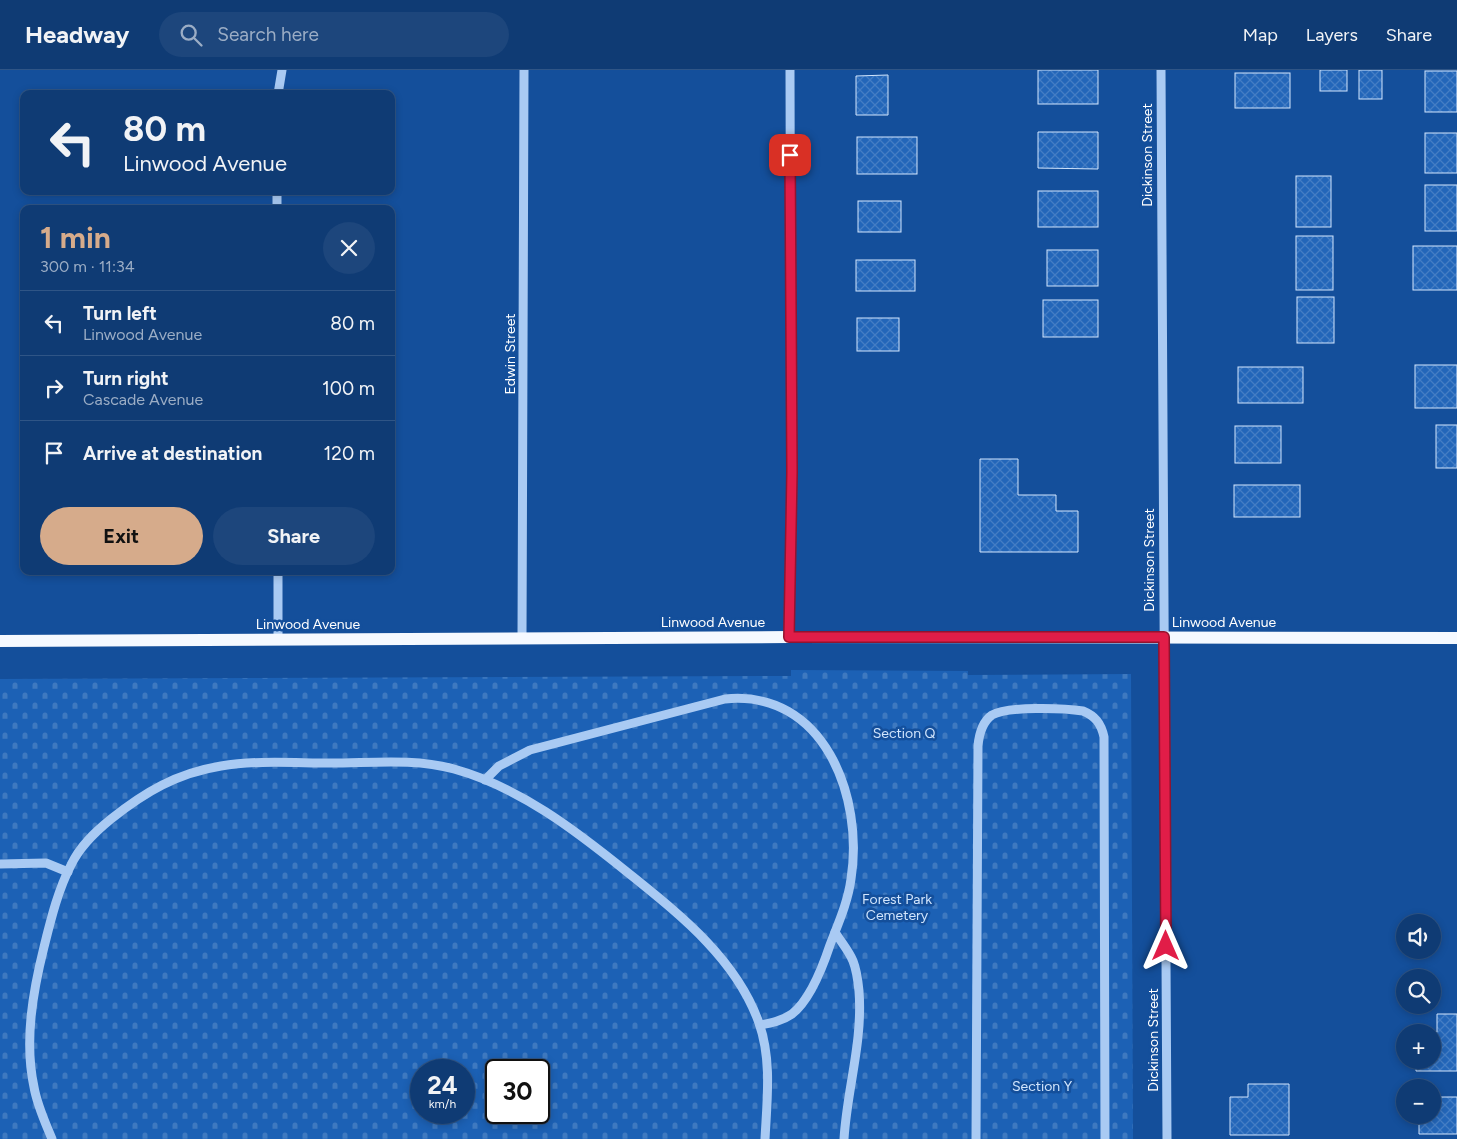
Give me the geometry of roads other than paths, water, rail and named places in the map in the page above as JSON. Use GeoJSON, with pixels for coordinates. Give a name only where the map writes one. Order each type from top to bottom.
{"type":"FeatureCollection","features":[{"type":"Feature","properties":{"kind":"main road","name":"Linwood Avenue"},"geometry":{"type":"LineString","coordinates":[[0,641],[789,637],[1457,638]]}},
{"type":"Feature","properties":{"kind":"street"},"geometry":{"type":"LineString","coordinates":[[279,90],[282,70]]}},
{"type":"Feature","properties":{"kind":"street","name":"Edwin Street"},"geometry":{"type":"LineString","coordinates":[[522,638],[524,70]]}},
{"type":"Feature","properties":{"kind":"street"},"geometry":{"type":"LineString","coordinates":[[789,637],[792,472],[790,70]]}},
{"type":"Feature","properties":{"kind":"street","name":"Dickinson Street"},"geometry":{"type":"LineString","coordinates":[[1161,70],[1167,1139]]}},
{"type":"Feature","properties":{"kind":"street"},"geometry":{"type":"LineString","coordinates":[[278,575],[278,640]]}},
{"type":"Feature","properties":{"kind":"street"},"geometry":{"type":"LineString","coordinates":[[486,780],[499,766],[530,750],[702,704],[736,698],[772,703],[797,716],[817,735],[834,760],[845,792],[852,827],[853,861],[848,894],[818,974],[798,1008],[792,1014],[776,1022],[760,1025]]}},
{"type":"Feature","properties":{"kind":"street"},"geometry":{"type":"LineString","coordinates":[[976,1139],[978,746],[979,736],[987,720],[993,714],[1013,709],[1082,711],[1090,714],[1102,728],[1104,736],[1105,1139]]}},
{"type":"Feature","properties":{"kind":"street"},"geometry":{"type":"LineString","coordinates":[[52,1139],[33,1084],[31,1063],[32,1017],[35,989],[46,937],[56,901],[71,863],[98,830],[126,807],[160,786],[184,775],[211,768],[256,763],[409,763],[439,765],[486,780],[539,807],[572,830],[674,910],[707,943],[733,974],[748,998],[760,1025],[767,1054],[768,1088],[765,1139]]}},
{"type":"Feature","properties":{"kind":"street"},"geometry":{"type":"LineString","coordinates":[[0,864],[46,863],[68,872]]}},
{"type":"Feature","properties":{"kind":"street"},"geometry":{"type":"LineString","coordinates":[[835,932],[853,962],[858,978],[860,1008],[857,1051],[847,1102],[844,1139]]}},
{"type":"Feature","properties":{"kind":"park label","name":"Section Q"},"geometry":{"type":"Point","coordinates":[904,733]}},
{"type":"Feature","properties":{"kind":"park label","name":"Forest Park Cemetery"},"geometry":{"type":"Point","coordinates":[897,908]}},
{"type":"Feature","properties":{"kind":"park label","name":"Section Y"},"geometry":{"type":"Point","coordinates":[1042,1086]}}]}
